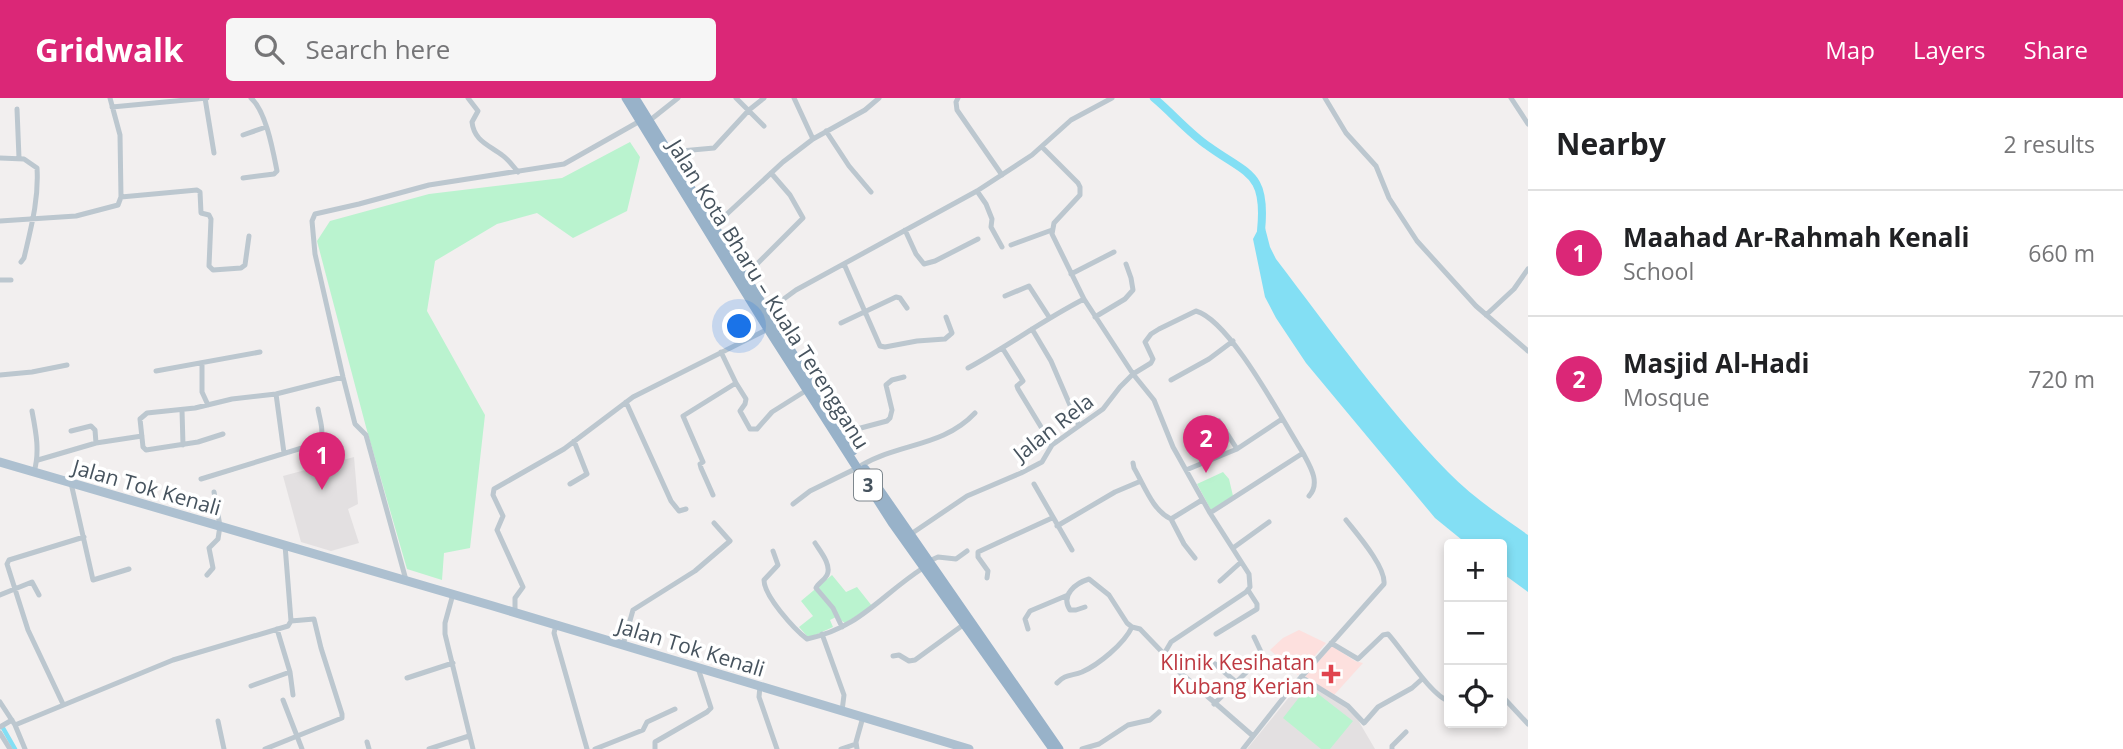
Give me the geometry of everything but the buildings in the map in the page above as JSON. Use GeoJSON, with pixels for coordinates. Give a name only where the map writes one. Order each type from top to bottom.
{"type":"FeatureCollection","features":[{"type":"Feature","properties":{"kind":"highway","name":"Jalan Kota Bharu – Kuala Terengganu"},"geometry":{"type":"LineString","coordinates":[[626,98],[670,154],[700,211],[714,226],[842,433],[859,467],[909,535],[925,565],[1047,735],[1053,749]]}},
{"type":"Feature","properties":{"kind":"highway","name":"Jalan Kota Bharu – Kuala Terengganu"},"geometry":{"type":"LineString","coordinates":[[635,98],[645,121],[807,390],[963,625],[1047,735]]}},
{"type":"Feature","properties":{"kind":"highway"},"geometry":{"type":"LineString","coordinates":[[1047,735],[1047,749]]}},
{"type":"Feature","properties":{"kind":"highway"},"geometry":{"type":"LineString","coordinates":[[1047,735],[1061,749]]}},
{"type":"Feature","properties":{"kind":"main road","name":"Jalan Tok Kenali"},"geometry":{"type":"LineString","coordinates":[[0,463],[515,612],[963,748]]}},
{"type":"Feature","properties":{"kind":"street"},"geometry":{"type":"LineString","coordinates":[[0,221],[76,216],[115,207],[120,202],[120,135],[110,98]]}},
{"type":"Feature","properties":{"kind":"street"},"geometry":{"type":"LineString","coordinates":[[112,107],[206,98],[214,153]]}},
{"type":"Feature","properties":{"kind":"street"},"geometry":{"type":"LineString","coordinates":[[243,178],[276,173],[272,146],[256,102],[251,98]]}},
{"type":"Feature","properties":{"kind":"street"},"geometry":{"type":"LineString","coordinates":[[468,98],[478,111],[472,122],[475,133],[484,144],[501,154],[518,172]]}},
{"type":"Feature","properties":{"kind":"street"},"geometry":{"type":"LineString","coordinates":[[406,580],[366,435],[355,424],[343,377],[315,254],[312,221],[315,214],[429,185],[564,164],[645,121],[678,98]]}},
{"type":"Feature","properties":{"kind":"street"},"geometry":{"type":"LineString","coordinates":[[736,98],[764,126]]}},
{"type":"Feature","properties":{"kind":"street"},"geometry":{"type":"LineString","coordinates":[[670,154],[714,148],[748,110],[764,98]]}},
{"type":"Feature","properties":{"kind":"street"},"geometry":{"type":"LineString","coordinates":[[795,98],[813,139]]}},
{"type":"Feature","properties":{"kind":"street"},"geometry":{"type":"LineString","coordinates":[[714,226],[771,173],[813,139],[865,110],[879,98]]}},
{"type":"Feature","properties":{"kind":"street"},"geometry":{"type":"LineString","coordinates":[[958,98],[957,110],[1002,175]]}},
{"type":"Feature","properties":{"kind":"street"},"geometry":{"type":"LineString","coordinates":[[766,312],[796,290],[977,191],[1042,147],[1072,120],[1112,98]]}},
{"type":"Feature","properties":{"kind":"street"},"geometry":{"type":"LineString","coordinates":[[1325,98],[1346,133],[1376,166],[1389,198],[1410,233],[1486,315],[1528,351]]}},
{"type":"Feature","properties":{"kind":"street"},"geometry":{"type":"LineString","coordinates":[[1511,98],[1528,124]]}},
{"type":"Feature","properties":{"kind":"street"},"geometry":{"type":"LineString","coordinates":[[17,109],[19,158]]}},
{"type":"Feature","properties":{"kind":"street"},"geometry":{"type":"LineString","coordinates":[[243,135],[265,127]]}},
{"type":"Feature","properties":{"kind":"street"},"geometry":{"type":"LineString","coordinates":[[826,131],[849,166],[871,192]]}},
{"type":"Feature","properties":{"kind":"street"},"geometry":{"type":"LineString","coordinates":[[1042,147],[1069,173],[1081,191],[1054,222],[1052,230],[1071,274],[1095,317],[1154,400],[1173,447],[1251,579],[1248,590],[1171,642],[1164,654]]}},
{"type":"Feature","properties":{"kind":"street"},"geometry":{"type":"LineString","coordinates":[[0,158],[19,158],[31,162],[37,168],[34,217],[24,258],[20,262]]}},
{"type":"Feature","properties":{"kind":"street"},"geometry":{"type":"LineString","coordinates":[[745,276],[803,218],[790,195],[771,173]]}},
{"type":"Feature","properties":{"kind":"street"},"geometry":{"type":"LineString","coordinates":[[121,197],[197,190],[200,192],[201,213],[209,215],[211,219],[209,266],[213,270],[241,268],[245,265],[249,236]]}},
{"type":"Feature","properties":{"kind":"street"},"geometry":{"type":"LineString","coordinates":[[977,191],[986,204],[992,219],[991,226],[1002,247]]}},
{"type":"Feature","properties":{"kind":"street"},"geometry":{"type":"LineString","coordinates":[[905,230],[916,254],[924,264],[978,239]]}},
{"type":"Feature","properties":{"kind":"street"},"geometry":{"type":"LineString","coordinates":[[1011,244],[1052,230]]}},
{"type":"Feature","properties":{"kind":"street"},"geometry":{"type":"LineString","coordinates":[[1071,274],[1114,252]]}},
{"type":"Feature","properties":{"kind":"street"},"geometry":{"type":"LineString","coordinates":[[844,264],[877,342],[885,347],[945,339],[952,333],[946,317]]}},
{"type":"Feature","properties":{"kind":"street"},"geometry":{"type":"LineString","coordinates":[[1095,317],[1125,299],[1133,290],[1126,264]]}},
{"type":"Feature","properties":{"kind":"street"},"geometry":{"type":"LineString","coordinates":[[1486,315],[1514,289],[1528,269]]}},
{"type":"Feature","properties":{"kind":"street"},"geometry":{"type":"LineString","coordinates":[[0,280],[10,280]]}},
{"type":"Feature","properties":{"kind":"street"},"geometry":{"type":"LineString","coordinates":[[1005,296],[1029,286],[1049,317]]}},
{"type":"Feature","properties":{"kind":"street"},"geometry":{"type":"LineString","coordinates":[[841,323],[898,297],[907,309]]}},
{"type":"Feature","properties":{"kind":"street"},"geometry":{"type":"LineString","coordinates":[[968,369],[1049,317],[1084,299]]}},
{"type":"Feature","properties":{"kind":"street","name":"Jalan Rela"},"geometry":{"type":"LineString","coordinates":[[909,535],[967,496],[1037,465],[1052,445],[1103,409],[1133,374],[1151,363],[1153,359],[1145,346],[1147,338],[1159,329],[1192,312],[1201,312],[1211,318],[1233,341]]}},
{"type":"Feature","properties":{"kind":"street"},"geometry":{"type":"LineString","coordinates":[[515,612],[515,598],[523,587],[497,530],[503,516],[493,495],[495,489],[575,441],[626,402],[768,329]]}},
{"type":"Feature","properties":{"kind":"street"},"geometry":{"type":"LineString","coordinates":[[1032,329],[1051,361],[1079,426]]}},
{"type":"Feature","properties":{"kind":"street"},"geometry":{"type":"LineString","coordinates":[[1171,380],[1209,359],[1233,341],[1311,469],[1314,485],[1308,496]]}},
{"type":"Feature","properties":{"kind":"street"},"geometry":{"type":"LineString","coordinates":[[1003,349],[1023,381],[1017,386],[1018,389],[1052,445]]}},
{"type":"Feature","properties":{"kind":"street"},"geometry":{"type":"LineString","coordinates":[[156,370],[260,352]]}},
{"type":"Feature","properties":{"kind":"street"},"geometry":{"type":"LineString","coordinates":[[721,352],[747,401],[740,411],[748,427],[754,430],[772,412],[807,390]]}},
{"type":"Feature","properties":{"kind":"street"},"geometry":{"type":"LineString","coordinates":[[202,363],[202,393],[208,405]]}},
{"type":"Feature","properties":{"kind":"street"},"geometry":{"type":"LineString","coordinates":[[0,374],[32,372],[67,365]]}},
{"type":"Feature","properties":{"kind":"street"},"geometry":{"type":"LineString","coordinates":[[223,434],[183,445],[146,450],[142,436],[142,416],[275,394],[343,377]]}},
{"type":"Feature","properties":{"kind":"street"},"geometry":{"type":"LineString","coordinates":[[842,433],[887,421],[892,410],[886,385],[892,380],[904,377]]}},
{"type":"Feature","properties":{"kind":"street"},"geometry":{"type":"LineString","coordinates":[[713,495],[701,468],[703,462],[683,415],[736,383]]}},
{"type":"Feature","properties":{"kind":"street"},"geometry":{"type":"LineString","coordinates":[[275,394],[284,453]]}},
{"type":"Feature","properties":{"kind":"street"},"geometry":{"type":"LineString","coordinates":[[626,402],[671,501],[679,511],[686,509]]}},
{"type":"Feature","properties":{"kind":"street","name":"Jalan Tok Kenali"},"geometry":{"type":"LineString","coordinates":[[201,479],[320,441],[323,434],[318,409]]}},
{"type":"Feature","properties":{"kind":"street"},"geometry":{"type":"LineString","coordinates":[[182,410],[183,445]]}},
{"type":"Feature","properties":{"kind":"street"},"geometry":{"type":"LineString","coordinates":[[32,411],[37,434],[38,460],[34,472]]}},
{"type":"Feature","properties":{"kind":"street"},"geometry":{"type":"LineString","coordinates":[[793,504],[810,491],[878,457],[929,443],[966,422],[975,413]]}},
{"type":"Feature","properties":{"kind":"street"},"geometry":{"type":"LineString","coordinates":[[1186,470],[1237,449],[1282,419]]}},
{"type":"Feature","properties":{"kind":"street"},"geometry":{"type":"LineString","coordinates":[[1219,422],[1237,449]]}},
{"type":"Feature","properties":{"kind":"street"},"geometry":{"type":"LineString","coordinates":[[71,431],[91,426],[95,430],[96,443]]}},
{"type":"Feature","properties":{"kind":"street"},"geometry":{"type":"LineString","coordinates":[[38,460],[96,443],[142,436]]}},
{"type":"Feature","properties":{"kind":"street"},"geometry":{"type":"LineString","coordinates":[[570,484],[587,474],[575,441]]}},
{"type":"Feature","properties":{"kind":"street"},"geometry":{"type":"LineString","coordinates":[[1210,513],[1303,453]]}},
{"type":"Feature","properties":{"kind":"street"},"geometry":{"type":"LineString","coordinates":[[1133,463],[1162,514],[1171,519],[1195,558]]}},
{"type":"Feature","properties":{"kind":"street"},"geometry":{"type":"LineString","coordinates":[[1057,526],[1104,498],[1142,481]]}},
{"type":"Feature","properties":{"kind":"street"},"geometry":{"type":"LineString","coordinates":[[71,483],[93,580],[129,569]]}},
{"type":"Feature","properties":{"kind":"street"},"geometry":{"type":"LineString","coordinates":[[1034,484],[1072,550]]}},
{"type":"Feature","properties":{"kind":"street"},"geometry":{"type":"LineString","coordinates":[[207,575],[213,568],[209,548],[218,539],[215,492]]}},
{"type":"Feature","properties":{"kind":"street"},"geometry":{"type":"LineString","coordinates":[[1171,519],[1202,500]]}},
{"type":"Feature","properties":{"kind":"street"},"geometry":{"type":"LineString","coordinates":[[987,578],[988,570],[978,557],[978,552],[1052,518]]}},
{"type":"Feature","properties":{"kind":"street"},"geometry":{"type":"LineString","coordinates":[[1243,749],[1301,677],[1382,586],[1385,579],[1370,552],[1346,520]]}},
{"type":"Feature","properties":{"kind":"street"},"geometry":{"type":"LineString","coordinates":[[1233,548],[1269,522]]}},
{"type":"Feature","properties":{"kind":"street"},"geometry":{"type":"LineString","coordinates":[[623,645],[632,610],[695,571],[730,541],[714,523]]}},
{"type":"Feature","properties":{"kind":"street"},"geometry":{"type":"LineString","coordinates":[[63,705],[28,630],[8,567],[9,560],[84,537]]}},
{"type":"Feature","properties":{"kind":"street"},"geometry":{"type":"LineString","coordinates":[[815,543],[827,563],[828,570],[816,588],[833,608],[842,627]]}},
{"type":"Feature","properties":{"kind":"street"},"geometry":{"type":"LineString","coordinates":[[0,727],[63,705],[173,660],[288,626],[291,621],[285,545]]}},
{"type":"Feature","properties":{"kind":"street"},"geometry":{"type":"LineString","coordinates":[[773,551],[778,565],[764,580],[764,587],[804,637],[811,639],[863,617],[905,580],[938,557],[954,560],[967,551]]}},
{"type":"Feature","properties":{"kind":"street"},"geometry":{"type":"LineString","coordinates":[[1220,581],[1241,562]]}},
{"type":"Feature","properties":{"kind":"street"},"geometry":{"type":"LineString","coordinates":[[1085,607],[1070,610],[1066,603],[1068,595],[1075,585],[1092,580],[1109,594],[1132,628],[1140,629],[1164,654],[1168,662],[1253,736]]}},
{"type":"Feature","properties":{"kind":"street"},"geometry":{"type":"LineString","coordinates":[[0,596],[33,583],[39,595]]}},
{"type":"Feature","properties":{"kind":"street"},"geometry":{"type":"LineString","coordinates":[[1216,634],[1257,609],[1254,597],[1248,590]]}},
{"type":"Feature","properties":{"kind":"street"},"geometry":{"type":"LineString","coordinates":[[453,594],[445,622],[445,634],[473,749]]}},
{"type":"Feature","properties":{"kind":"street"},"geometry":{"type":"LineString","coordinates":[[1028,629],[1025,618],[1030,611],[1068,595]]}},
{"type":"Feature","properties":{"kind":"street"},"geometry":{"type":"LineString","coordinates":[[265,749],[342,718],[314,619],[291,621]]}},
{"type":"Feature","properties":{"kind":"street"},"geometry":{"type":"LineString","coordinates":[[556,625],[554,634],[587,749]]}},
{"type":"Feature","properties":{"kind":"street"},"geometry":{"type":"LineString","coordinates":[[893,656],[902,656],[912,662],[963,625]]}},
{"type":"Feature","properties":{"kind":"street"},"geometry":{"type":"LineString","coordinates":[[1057,682],[1065,676],[1091,667],[1124,640],[1132,628]]}},
{"type":"Feature","properties":{"kind":"street"},"geometry":{"type":"LineString","coordinates":[[277,629],[290,672],[293,695]]}},
{"type":"Feature","properties":{"kind":"street"},"geometry":{"type":"LineString","coordinates":[[822,634],[844,695],[842,711]]}},
{"type":"Feature","properties":{"kind":"street"},"geometry":{"type":"LineString","coordinates":[[1331,643],[1358,659],[1383,635],[1388,634],[1422,679],[1444,699]]}},
{"type":"Feature","properties":{"kind":"street"},"geometry":{"type":"LineString","coordinates":[[1214,704],[1263,655],[1254,637]]}},
{"type":"Feature","properties":{"kind":"street"},"geometry":{"type":"LineString","coordinates":[[407,678],[453,663]]}},
{"type":"Feature","properties":{"kind":"street"},"geometry":{"type":"LineString","coordinates":[[1215,664],[1237,683]]}},
{"type":"Feature","properties":{"kind":"street"},"geometry":{"type":"LineString","coordinates":[[655,749],[656,742],[710,708],[698,668]]}},
{"type":"Feature","properties":{"kind":"street"},"geometry":{"type":"LineString","coordinates":[[251,685],[290,672]]}},
{"type":"Feature","properties":{"kind":"street"},"geometry":{"type":"LineString","coordinates":[[1301,677],[1348,706],[1364,723],[1378,707],[1404,693],[1422,679]]}},
{"type":"Feature","properties":{"kind":"street"},"geometry":{"type":"LineString","coordinates":[[760,686],[759,697],[777,749]]}},
{"type":"Feature","properties":{"kind":"street"},"geometry":{"type":"LineString","coordinates":[[283,700],[302,749]]}},
{"type":"Feature","properties":{"kind":"street"},"geometry":{"type":"LineString","coordinates":[[1507,701],[1528,724]]}},
{"type":"Feature","properties":{"kind":"street"},"geometry":{"type":"LineString","coordinates":[[0,702],[14,723],[25,749]]}},
{"type":"Feature","properties":{"kind":"street"},"geometry":{"type":"LineString","coordinates":[[595,749],[643,730],[647,722],[675,709]]}},
{"type":"Feature","properties":{"kind":"street"},"geometry":{"type":"LineString","coordinates":[[1082,749],[1099,744],[1128,725],[1150,720],[1158,712]]}},
{"type":"Feature","properties":{"kind":"street"},"geometry":{"type":"LineString","coordinates":[[841,749],[857,746],[863,718]]}},
{"type":"Feature","properties":{"kind":"street"},"geometry":{"type":"LineString","coordinates":[[218,721],[224,749]]}},
{"type":"Feature","properties":{"kind":"street"},"geometry":{"type":"LineString","coordinates":[[1392,749],[1406,732]]}},
{"type":"Feature","properties":{"kind":"street"},"geometry":{"type":"LineString","coordinates":[[0,733],[10,749]]}},
{"type":"Feature","properties":{"kind":"street"},"geometry":{"type":"LineString","coordinates":[[429,749],[469,736]]}},
{"type":"Feature","properties":{"kind":"shaded area"},"geometry":{"type":"Polygon","coordinates":[[[354,457],[358,504],[348,509],[359,543],[331,551],[301,542],[283,476],[354,457]]]}},
{"type":"Feature","properties":{"kind":"shaded area","name":"Klinik Kesihatan Kubang Kerian"},"geometry":{"type":"Polygon","coordinates":[[[1299,630],[1326,643],[1298,675],[1270,650],[1283,638],[1299,630]]]}},
{"type":"Feature","properties":{"kind":"shaded area","name":"Klinik Kesihatan Kubang Kerian"},"geometry":{"type":"Polygon","coordinates":[[[1332,646],[1363,663],[1334,695],[1305,677],[1332,646]]]}},
{"type":"Feature","properties":{"kind":"shaded area"},"geometry":{"type":"Polygon","coordinates":[[[1303,680],[1348,708],[1375,749],[1247,749],[1303,680]]]}},
{"type":"Feature","properties":{"kind":"green space"},"geometry":{"type":"Polygon","coordinates":[[[630,142],[640,157],[627,211],[573,238],[537,213],[497,224],[435,261],[427,311],[485,415],[470,548],[444,553],[442,580],[407,569],[317,241],[330,221],[429,194],[562,178],[630,142]]]}},
{"type":"Feature","properties":{"kind":"green space"},"geometry":{"type":"Polygon","coordinates":[[[1223,472],[1229,479],[1233,496],[1211,510],[1197,484],[1223,472]]]}},
{"type":"Feature","properties":{"kind":"green space"},"geometry":{"type":"Polygon","coordinates":[[[832,575],[846,592],[857,587],[872,606],[845,623],[836,617],[830,620],[833,627],[807,636],[799,627],[813,616],[801,601],[832,575]]]}},
{"type":"Feature","properties":{"kind":"green space"},"geometry":{"type":"Polygon","coordinates":[[[1308,686],[1353,721],[1330,749],[1321,749],[1283,718],[1308,686]]]}},
{"type":"Feature","properties":{"kind":"water"},"geometry":{"type":"Polygon","coordinates":[[[1263,220],[1276,259],[1402,421],[1457,481],[1528,535],[1528,592],[1507,577],[1507,539],[1461,539],[1435,518],[1306,363],[1265,297],[1253,239],[1263,220]]]}},
{"type":"Feature","properties":{"kind":"waterway"},"geometry":{"type":"LineString","coordinates":[[1154,98],[1201,141],[1252,177],[1261,197],[1261,231]]}},
{"type":"Feature","properties":{"kind":"waterway"},"geometry":{"type":"LineString","coordinates":[[3,728],[15,749]]}},
{"type":"Feature","properties":{"kind":"place","name":"Masjid Al-Hadi"},"geometry":{"type":"Point","coordinates":[1206,473]}},
{"type":"Feature","properties":{"kind":"place","name":"Maahad Ar-Rahmah Kenali"},"geometry":{"type":"Point","coordinates":[322,490]}},
{"type":"Feature","properties":{"kind":"place","name":"Klinik Kesihatan Kubang Kerian"},"geometry":{"type":"Point","coordinates":[1331,674]}}]}
